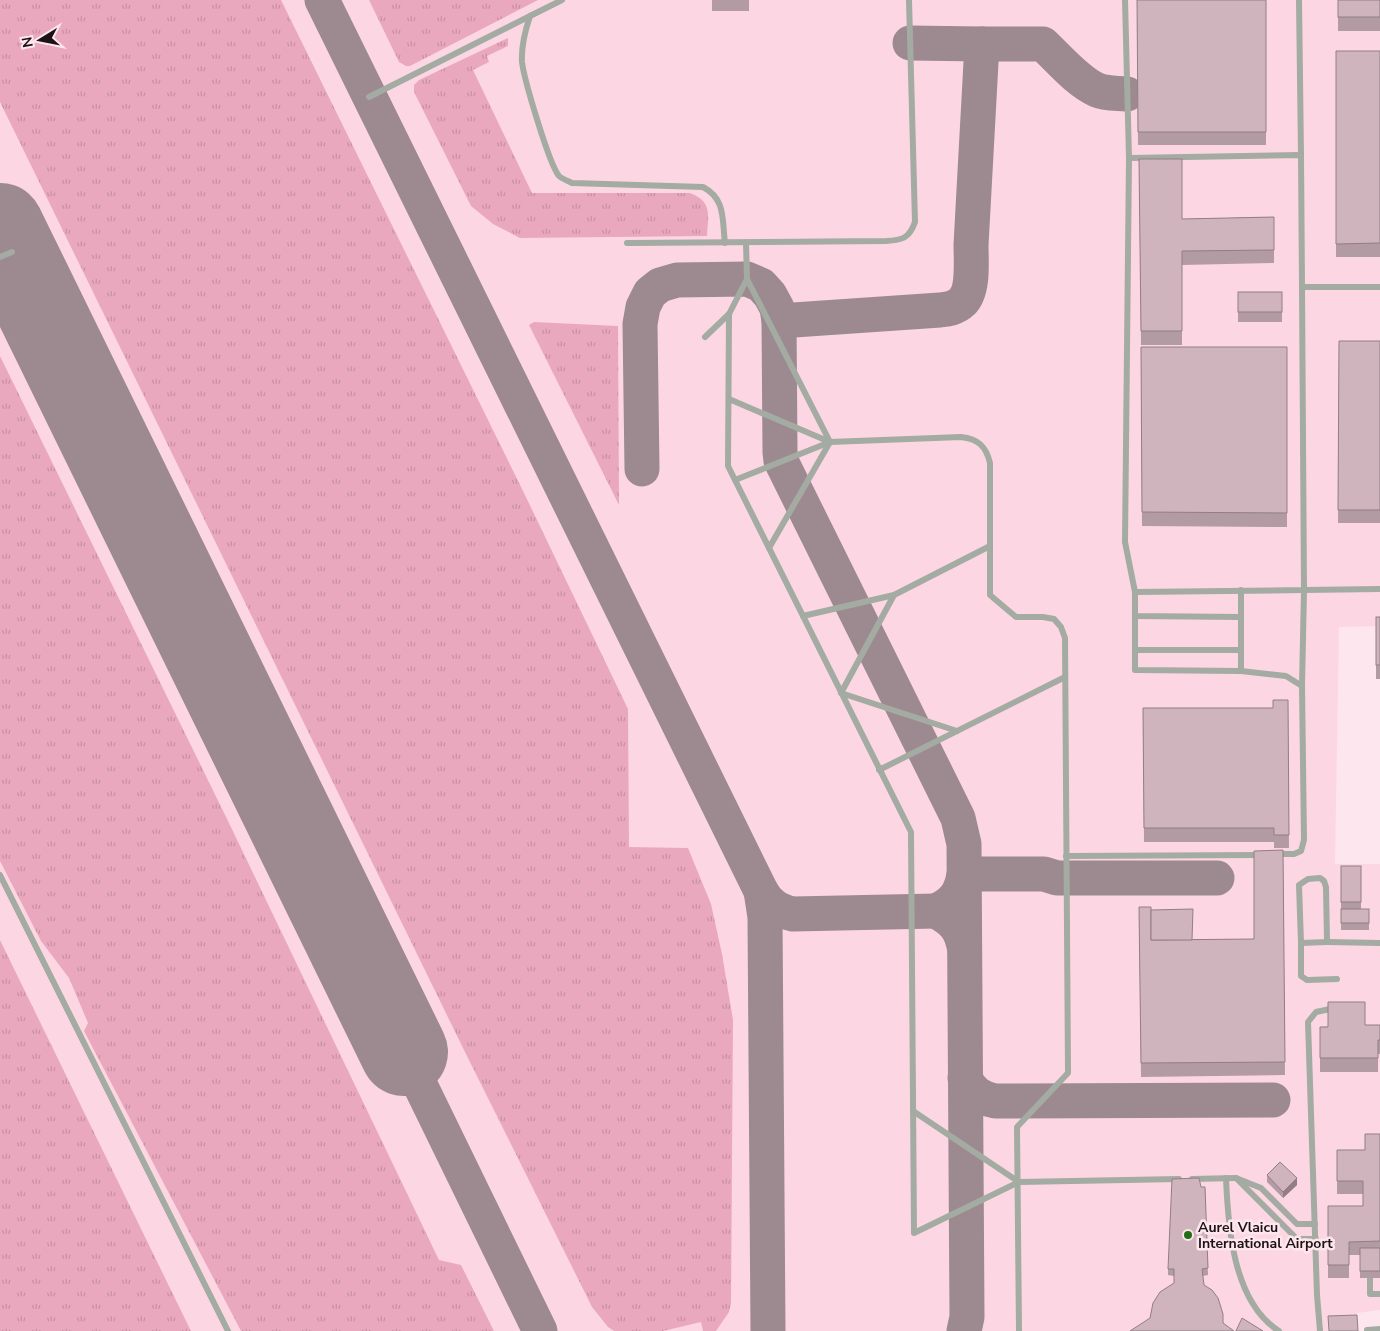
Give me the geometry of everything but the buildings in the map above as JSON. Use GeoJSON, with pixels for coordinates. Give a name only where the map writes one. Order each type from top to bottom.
{"type":"FeatureCollection","features":[{"type":"Feature","properties":{"kind":"lane"},"geometry":{"type":"LineString","coordinates":[[369,96],[562,0]]}},
{"type":"Feature","properties":{"kind":"lane"},"geometry":{"type":"LineString","coordinates":[[628,243],[886,242],[906,237],[912,231],[914,222],[909,0]]}},
{"type":"Feature","properties":{"kind":"lane"},"geometry":{"type":"LineString","coordinates":[[1125,0],[1129,158],[1125,542],[1135,592],[1135,670],[1241,672],[1286,676],[1302,686]]}},
{"type":"Feature","properties":{"kind":"lane"},"geometry":{"type":"LineString","coordinates":[[1066,856],[1294,854],[1301,851],[1304,840],[1299,0]]}},
{"type":"Feature","properties":{"kind":"lane"},"geometry":{"type":"LineString","coordinates":[[530,16],[523,38],[522,62],[530,97],[550,158],[559,177],[572,183],[703,186],[712,191],[721,204],[725,243]]}},
{"type":"Feature","properties":{"kind":"lane"},"geometry":{"type":"LineString","coordinates":[[1129,158],[1301,155]]}},
{"type":"Feature","properties":{"kind":"lane"},"geometry":{"type":"LineString","coordinates":[[746,243],[747,279],[830,442]]}},
{"type":"Feature","properties":{"kind":"lane"},"geometry":{"type":"LineString","coordinates":[[0,257],[12,252]]}},
{"type":"Feature","properties":{"kind":"lane"},"geometry":{"type":"LineString","coordinates":[[705,337],[729,314],[747,279]]}},
{"type":"Feature","properties":{"kind":"lane"},"geometry":{"type":"LineString","coordinates":[[1302,288],[1380,287]]}},
{"type":"Feature","properties":{"kind":"lane"},"geometry":{"type":"LineString","coordinates":[[729,314],[728,466],[908,825],[912,842],[914,1233],[1019,1182],[1236,1178],[1261,1188],[1296,1224],[1316,1224]]}},
{"type":"Feature","properties":{"kind":"lane"},"geometry":{"type":"LineString","coordinates":[[729,399],[830,442]]}},
{"type":"Feature","properties":{"kind":"lane"},"geometry":{"type":"LineString","coordinates":[[735,480],[830,442],[972,438],[981,444],[988,453],[990,463],[990,595],[1016,617],[1054,619],[1061,627],[1065,638],[1068,1072],[1017,1127],[1019,1331]]}},
{"type":"Feature","properties":{"kind":"lane"},"geometry":{"type":"LineString","coordinates":[[769,548],[830,442]]}},
{"type":"Feature","properties":{"kind":"lane"},"geometry":{"type":"LineString","coordinates":[[803,616],[894,595],[990,546]]}},
{"type":"Feature","properties":{"kind":"lane"},"geometry":{"type":"LineString","coordinates":[[1135,592],[1380,589]]}},
{"type":"Feature","properties":{"kind":"lane"},"geometry":{"type":"LineString","coordinates":[[1241,590],[1241,672]]}},
{"type":"Feature","properties":{"kind":"lane"},"geometry":{"type":"LineString","coordinates":[[841,693],[894,595]]}},
{"type":"Feature","properties":{"kind":"lane"},"geometry":{"type":"LineString","coordinates":[[1135,616],[1241,617]]}},
{"type":"Feature","properties":{"kind":"lane"},"geometry":{"type":"LineString","coordinates":[[1135,650],[1241,650]]}},
{"type":"Feature","properties":{"kind":"lane"},"geometry":{"type":"LineString","coordinates":[[879,770],[1065,677]]}},
{"type":"Feature","properties":{"kind":"lane"},"geometry":{"type":"LineString","coordinates":[[841,693],[957,731]]}},
{"type":"Feature","properties":{"kind":"lane"},"geometry":{"type":"LineString","coordinates":[[0,875],[228,1331]]}},
{"type":"Feature","properties":{"kind":"lane"},"geometry":{"type":"LineString","coordinates":[[1327,942],[1326,887],[1324,881],[1320,878],[1308,879],[1299,884],[1301,976],[1307,980],[1337,979]]}},
{"type":"Feature","properties":{"kind":"lane"},"geometry":{"type":"LineString","coordinates":[[1301,943],[1380,943]]}},
{"type":"Feature","properties":{"kind":"lane"},"geometry":{"type":"LineString","coordinates":[[1320,1331],[1317,1295],[1308,1022],[1316,1012],[1336,1008],[1339,1010]]}},
{"type":"Feature","properties":{"kind":"lane"},"geometry":{"type":"LineString","coordinates":[[913,1111],[1019,1182]]}},
{"type":"Feature","properties":{"kind":"lane"},"geometry":{"type":"LineString","coordinates":[[1226,1178],[1231,1242],[1247,1295],[1270,1326],[1279,1331]]}},
{"type":"Feature","properties":{"kind":"lane"},"geometry":{"type":"LineString","coordinates":[[1236,1178],[1297,1239],[1316,1239]]}},
{"type":"Feature","properties":{"kind":"lane"},"geometry":{"type":"LineString","coordinates":[[1370,1279],[1370,1294],[1380,1294]]}},
{"type":"Feature","properties":{"kind":"lane"},"geometry":{"type":"LineString","coordinates":[[1367,1330],[1380,1329]]}},
{"type":"Feature","properties":{"kind":"shaded area"},"geometry":{"type":"Polygon","coordinates":[[[0,0],[1380,0],[1380,626],[1339,627],[1335,864],[1380,864],[1380,1310],[1357,1313],[1357,1318],[1329,1320],[1329,1331],[191,1331],[0,940],[0,0]]]}},
{"type":"Feature","properties":{"kind":"green space"},"geometry":{"type":"Polygon","coordinates":[[[0,0],[281,0],[524,493],[628,709],[629,847],[688,848],[711,904],[733,1020],[731,1303],[729,1312],[716,1331],[703,1331],[701,1322],[663,1331],[614,1331],[608,1327],[592,1307],[463,1048],[0,102],[0,0]]]}},
{"type":"Feature","properties":{"kind":"green space"},"geometry":{"type":"Polygon","coordinates":[[[369,0],[538,0],[410,66],[406,66],[399,62],[369,0]]]}},
{"type":"Feature","properties":{"kind":"green space"},"geometry":{"type":"Polygon","coordinates":[[[508,38],[508,46],[487,56],[489,62],[473,70],[532,193],[690,193],[702,201],[708,210],[707,236],[520,238],[493,224],[471,206],[414,92],[414,85],[419,80],[508,38]]]}},
{"type":"Feature","properties":{"kind":"green space"},"geometry":{"type":"Polygon","coordinates":[[[534,322],[618,326],[619,505],[529,325],[534,322]]]}},
{"type":"Feature","properties":{"kind":"green space"},"geometry":{"type":"Polygon","coordinates":[[[0,356],[229,823],[439,1260],[461,1265],[494,1331],[241,1331],[84,1031],[88,1023],[69,978],[41,941],[0,861],[0,356]]]}},
{"type":"Feature","properties":{"kind":"green space"},"geometry":{"type":"Polygon","coordinates":[[[0,940],[191,1331],[0,1331],[0,940]]]}},
{"type":"Feature","properties":{"kind":"taxiway"},"geometry":{"type":"LineString","coordinates":[[322,0],[761,891],[765,917],[768,1331]]}},
{"type":"Feature","properties":{"kind":"taxiway"},"geometry":{"type":"LineString","coordinates":[[779,321],[949,309],[957,306],[966,297],[971,275],[982,44],[910,43]]}},
{"type":"Feature","properties":{"kind":"taxiway"},"geometry":{"type":"LineString","coordinates":[[982,44],[1043,44],[1076,76],[1090,86],[1104,92],[1127,94]]}},
{"type":"Feature","properties":{"kind":"taxiway"},"geometry":{"type":"LineString","coordinates":[[642,469],[640,324],[643,307],[650,293],[660,285],[677,280],[747,279],[761,285],[770,295],[777,308],[779,321],[781,461],[958,818],[964,844],[967,1317],[964,1331]]}},
{"type":"Feature","properties":{"kind":"taxiway"},"geometry":{"type":"LineString","coordinates":[[964,946],[955,925],[936,911],[952,901],[961,887],[964,874],[1044,874],[1057,878],[1217,878]]}},
{"type":"Feature","properties":{"kind":"taxiway"},"geometry":{"type":"LineString","coordinates":[[761,891],[774,906],[793,914],[936,911]]}},
{"type":"Feature","properties":{"kind":"taxiway"},"geometry":{"type":"LineString","coordinates":[[404,1052],[540,1331]]}},
{"type":"Feature","properties":{"kind":"taxiway"},"geometry":{"type":"LineString","coordinates":[[965,1078],[977,1094],[995,1101],[1273,1100]]}},
{"type":"Feature","properties":{"kind":"runway"},"geometry":{"type":"LineString","coordinates":[[0,227],[404,1052]]}},
{"type":"Feature","properties":{"kind":"place","name":"Aurel Vlaicu International Airport"},"geometry":{"type":"Point","coordinates":[1188,1235]}}]}
